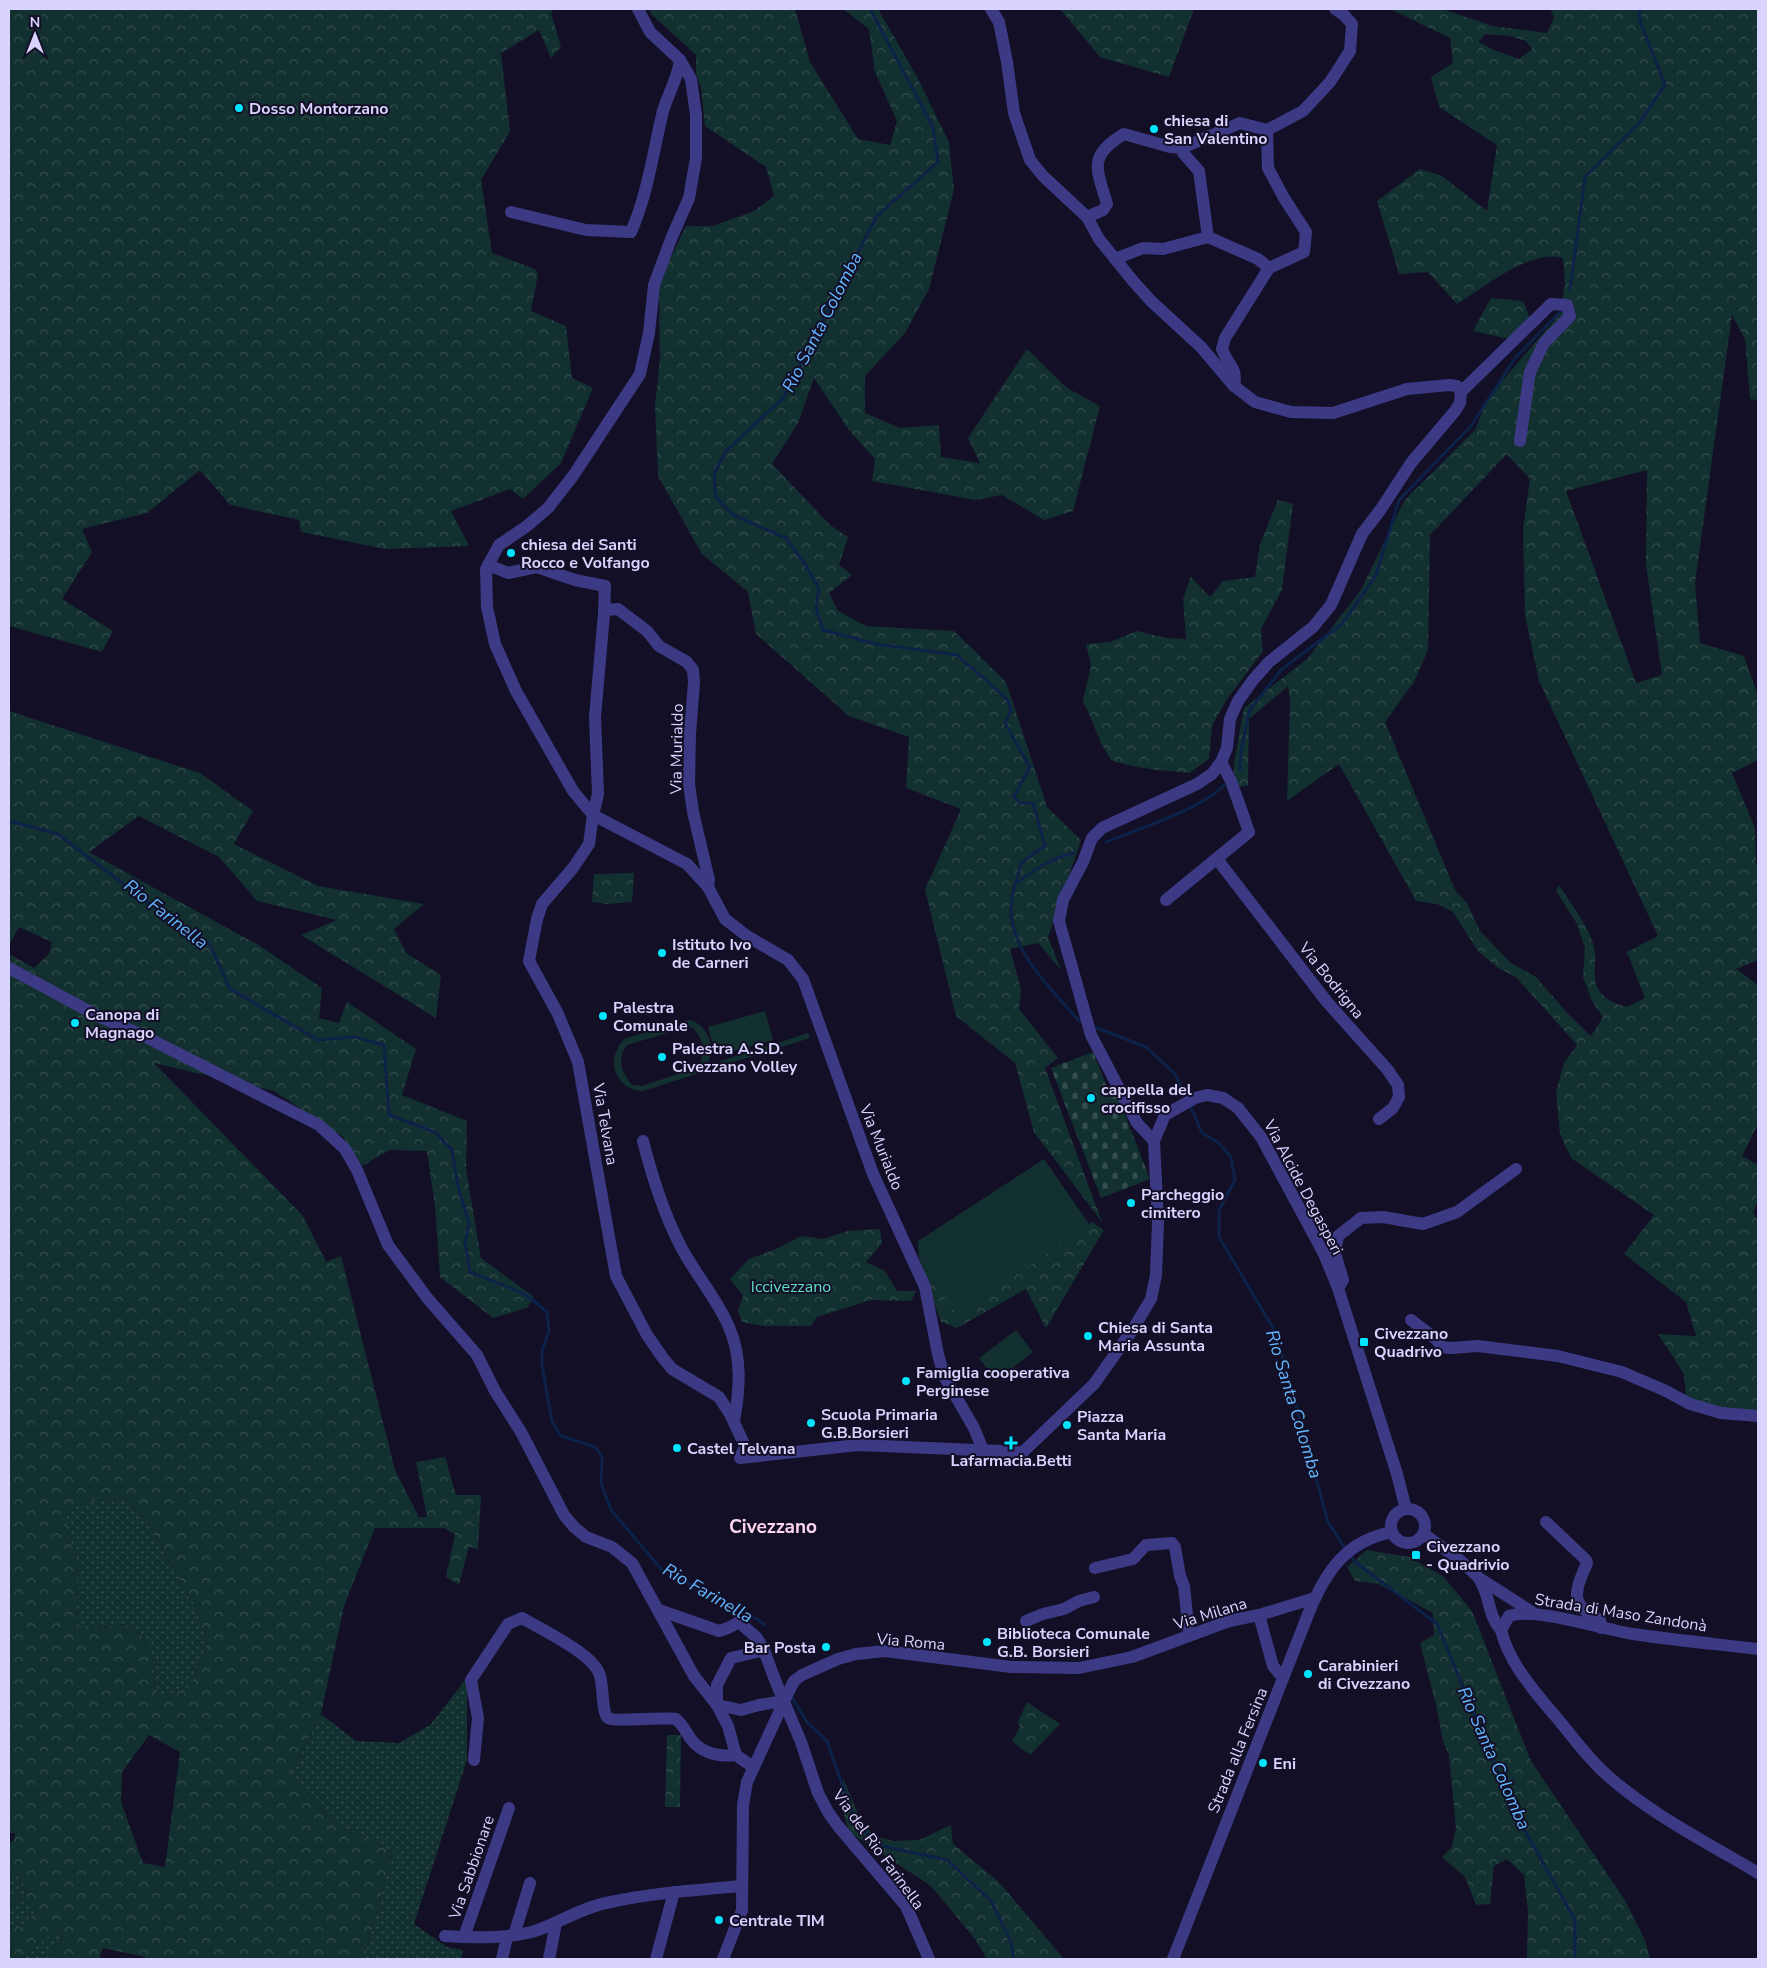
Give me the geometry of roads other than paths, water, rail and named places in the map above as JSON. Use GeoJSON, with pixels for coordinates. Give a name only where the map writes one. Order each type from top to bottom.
{"type":"FeatureCollection","features":[{"type":"Feature","properties":{"kind":"street"},"geometry":{"type":"LineString","coordinates":[[593,815],[574,791],[534,723],[516,691],[495,644],[487,607],[486,569],[499,545],[527,526],[548,508],[578,468],[640,374],[649,333],[654,285],[689,198],[696,158],[696,115],[691,79],[680,60],[650,32],[638,9]]}},
{"type":"Feature","properties":{"kind":"street"},"geometry":{"type":"LineString","coordinates":[[991,9],[999,22],[1014,113],[1030,160],[1042,176],[1087,217],[1099,238],[1151,301],[1201,347],[1234,386],[1255,402],[1291,412],[1333,413],[1407,388],[1449,385],[1457,386],[1462,392]]}},
{"type":"Feature","properties":{"kind":"street"},"geometry":{"type":"LineString","coordinates":[[1087,217],[1103,210],[1107,204],[1097,173],[1097,162],[1109,142],[1124,134],[1170,147],[1182,148],[1240,124],[1267,130],[1303,111],[1330,82],[1350,51],[1352,24],[1335,9]]}},
{"type":"Feature","properties":{"kind":"street"},"geometry":{"type":"LineString","coordinates":[[511,212],[586,230],[631,232],[638,218],[666,101],[679,70],[680,60]]}},
{"type":"Feature","properties":{"kind":"street"},"geometry":{"type":"LineString","coordinates":[[1234,386],[1236,376],[1234,368],[1222,353],[1222,345],[1269,268],[1304,252],[1306,232],[1284,198],[1268,168],[1267,130]]}},
{"type":"Feature","properties":{"kind":"street"},"geometry":{"type":"LineString","coordinates":[[1182,148],[1183,153],[1199,172],[1208,237]]}},
{"type":"Feature","properties":{"kind":"street"},"geometry":{"type":"LineString","coordinates":[[1115,259],[1143,248],[1163,249],[1208,237],[1258,259],[1269,268]]}},
{"type":"Feature","properties":{"kind":"street"},"geometry":{"type":"LineString","coordinates":[[1154,1141],[1137,1124],[1091,1035],[1059,921],[1063,900],[1083,862],[1092,838],[1102,828],[1198,784],[1212,774],[1221,762],[1227,748],[1230,719],[1238,701],[1269,662],[1313,627],[1332,605],[1362,534],[1411,463],[1455,411],[1460,403],[1462,392],[1551,304],[1567,305],[1570,316],[1544,343],[1530,372],[1520,441]]}},
{"type":"Feature","properties":{"kind":"street","name":"Via Telvana"},"geometry":{"type":"LineString","coordinates":[[488,565],[508,573],[537,567],[576,580],[606,586],[595,717],[598,794],[589,844],[573,868],[542,904],[536,919],[529,960],[558,1014],[578,1062],[616,1276],[647,1335],[672,1369],[719,1397],[734,1421],[745,1446],[740,1458],[858,1445],[1023,1452]]}},
{"type":"Feature","properties":{"kind":"street","name":"Via Murialdo"},"geometry":{"type":"LineString","coordinates":[[604,614],[607,610],[618,609],[647,631],[659,646],[687,662],[693,670],[689,784],[693,812],[709,880],[708,886]]}},
{"type":"Feature","properties":{"kind":"street"},"geometry":{"type":"LineString","coordinates":[[1166,900],[1249,832],[1231,780],[1221,762]]}},
{"type":"Feature","properties":{"kind":"street","name":"Via Murialdo"},"geometry":{"type":"LineString","coordinates":[[593,815],[687,864],[708,886],[725,918],[747,936],[788,960],[803,979],[873,1174],[925,1287],[944,1376],[974,1428],[983,1450]]}},
{"type":"Feature","properties":{"kind":"street","name":"Via Bodrigna"},"geometry":{"type":"LineString","coordinates":[[1217,859],[1327,1002],[1387,1069],[1398,1085],[1399,1097],[1393,1108],[1379,1119]]}},
{"type":"Feature","properties":{"kind":"street"},"geometry":{"type":"LineString","coordinates":[[9,968],[98,1016],[142,1035],[319,1125],[345,1149],[357,1170],[388,1246],[428,1299],[477,1354],[495,1391],[525,1440],[564,1516],[586,1537],[612,1547],[632,1563],[694,1676],[717,1704],[728,1726],[736,1755],[753,1767]]}},
{"type":"Feature","properties":{"kind":"street","name":"Via Alcide Degasperi"},"geometry":{"type":"LineString","coordinates":[[1023,1452],[1094,1384],[1133,1329],[1151,1299],[1156,1276],[1158,1223],[1154,1141],[1165,1115],[1170,1110],[1192,1099],[1207,1096],[1223,1098],[1238,1108],[1261,1137],[1324,1254],[1338,1288],[1397,1474],[1406,1509]]}},
{"type":"Feature","properties":{"kind":"street","name":"Via Telvana"},"geometry":{"type":"LineString","coordinates":[[643,1141],[655,1186],[680,1245],[729,1326],[739,1375],[739,1391],[734,1421]]}},
{"type":"Feature","properties":{"kind":"street","name":"Via Alcide Degasperi"},"geometry":{"type":"LineString","coordinates":[[1338,1288],[1343,1280],[1336,1252],[1338,1236],[1361,1218],[1383,1217],[1423,1224],[1457,1212],[1516,1169]]}},
{"type":"Feature","properties":{"kind":"street"},"geometry":{"type":"LineString","coordinates":[[1411,1320],[1436,1339],[1442,1347],[1478,1346],[1558,1356],[1622,1372],[1666,1391],[1690,1404],[1721,1413],[1758,1416]]}},
{"type":"Feature","properties":{"kind":"street"},"geometry":{"type":"LineString","coordinates":[[1406,1509],[1416,1510],[1423,1516],[1426,1525],[1424,1534],[1419,1540],[1411,1543],[1403,1543],[1386,1534],[1394,1517],[1399,1511],[1406,1509]]}},
{"type":"Feature","properties":{"kind":"street"},"geometry":{"type":"LineString","coordinates":[[1546,1522],[1586,1560],[1578,1584],[1576,1598],[1582,1608],[1600,1620],[1601,1628]]}},
{"type":"Feature","properties":{"kind":"street","name":"Strada alla Fersina"},"geometry":{"type":"LineString","coordinates":[[1173,1959],[1283,1678],[1324,1579],[1341,1557],[1364,1541],[1386,1534]]}},
{"type":"Feature","properties":{"kind":"street"},"geometry":{"type":"LineString","coordinates":[[1424,1534],[1479,1578],[1535,1614]]}},
{"type":"Feature","properties":{"kind":"street"},"geometry":{"type":"LineString","coordinates":[[1095,1568],[1133,1559],[1146,1546],[1172,1543],[1175,1547],[1180,1576],[1184,1586],[1189,1634]]}},
{"type":"Feature","properties":{"kind":"street"},"geometry":{"type":"LineString","coordinates":[[1479,1578],[1485,1589],[1494,1621],[1502,1630],[1508,1652],[1535,1692],[1607,1775],[1634,1797],[1758,1873]]}},
{"type":"Feature","properties":{"kind":"street"},"geometry":{"type":"LineString","coordinates":[[1496,1589],[1503,1599],[1509,1616],[1502,1630]]}},
{"type":"Feature","properties":{"kind":"street"},"geometry":{"type":"LineString","coordinates":[[1026,1621],[1094,1597]]}},
{"type":"Feature","properties":{"kind":"street","name":"Via Milana"},"geometry":{"type":"LineString","coordinates":[[995,1665],[1078,1668],[1132,1657],[1189,1634],[1228,1621],[1315,1598]]}},
{"type":"Feature","properties":{"kind":"street"},"geometry":{"type":"LineString","coordinates":[[1489,1602],[1509,1616]]}},
{"type":"Feature","properties":{"kind":"street","name":"Via del Rio Farinella"},"geometry":{"type":"LineString","coordinates":[[659,1610],[719,1630],[739,1622],[757,1638],[764,1650],[801,1742],[818,1793],[828,1812],[906,1906],[929,1959]]}},
{"type":"Feature","properties":{"kind":"street","name":"Strada di Maso Zandonà"},"geometry":{"type":"LineString","coordinates":[[1509,1616],[1517,1613],[1535,1614],[1631,1634],[1758,1649]]}},
{"type":"Feature","properties":{"kind":"street","name":"Via Milana"},"geometry":{"type":"LineString","coordinates":[[1259,1614],[1273,1666],[1283,1678]]}},
{"type":"Feature","properties":{"kind":"street"},"geometry":{"type":"LineString","coordinates":[[474,1760],[478,1718],[470,1680],[508,1624],[522,1618],[590,1660],[599,1673],[604,1694],[604,1712],[608,1718],[614,1720],[676,1719],[686,1728],[690,1738],[708,1753],[727,1756],[736,1755]]}},
{"type":"Feature","properties":{"kind":"street"},"geometry":{"type":"LineString","coordinates":[[717,1704],[717,1685],[731,1658],[764,1650]]}},
{"type":"Feature","properties":{"kind":"street","name":"Via Roma"},"geometry":{"type":"LineString","coordinates":[[723,1959],[742,1910],[743,1805],[747,1782],[794,1682],[802,1675],[838,1659],[856,1654],[885,1652],[995,1665]]}},
{"type":"Feature","properties":{"kind":"street"},"geometry":{"type":"LineString","coordinates":[[717,1704],[741,1710],[759,1705],[784,1702]]}},
{"type":"Feature","properties":{"kind":"street","name":"Via Sabbionare"},"geometry":{"type":"LineString","coordinates":[[464,1937],[509,1808]]}},
{"type":"Feature","properties":{"kind":"street"},"geometry":{"type":"LineString","coordinates":[[502,1959],[530,1883]]}},
{"type":"Feature","properties":{"kind":"street","name":"Via Sabbionare"},"geometry":{"type":"LineString","coordinates":[[445,1936],[511,1936],[556,1923],[604,1903],[674,1892],[742,1886]]}},
{"type":"Feature","properties":{"kind":"street"},"geometry":{"type":"LineString","coordinates":[[656,1959],[674,1892]]}},
{"type":"Feature","properties":{"kind":"street"},"geometry":{"type":"LineString","coordinates":[[549,1959],[556,1923]]}},
{"type":"Feature","properties":{"kind":"waterway","name":"Rio Santa Colomba"},"geometry":{"type":"LineString","coordinates":[[870,9],[933,127],[938,162],[876,217],[784,397],[726,451],[714,474],[716,497],[733,515],[786,538],[807,567],[819,589],[816,608],[823,630],[876,644],[957,655],[1008,700],[1011,711],[1005,723],[1030,767],[1014,796],[1020,803],[1033,803],[1045,846],[1021,863],[1011,902],[1013,924],[1018,940],[1034,969],[1078,1020],[1084,1022]]}},
{"type":"Feature","properties":{"kind":"waterway"},"geometry":{"type":"LineString","coordinates":[[1570,290],[1585,177],[1640,122],[1665,85],[1640,21],[1639,9]]}},
{"type":"Feature","properties":{"kind":"waterway"},"geometry":{"type":"LineString","coordinates":[[1240,770],[1241,752],[1249,711],[1282,669],[1342,624],[1376,575],[1399,500],[1471,426],[1515,358],[1563,309]]}},
{"type":"Feature","properties":{"kind":"waterway"},"geometry":{"type":"LineString","coordinates":[[1106,842],[1152,825],[1185,810],[1214,794],[1224,785]]}},
{"type":"Feature","properties":{"kind":"waterway","name":"Rio Farinella"},"geometry":{"type":"LineString","coordinates":[[9,821],[58,834],[151,905],[210,945],[230,989],[318,1040],[355,1037],[384,1045],[389,1115],[435,1132],[452,1150],[458,1186],[469,1224],[465,1242],[470,1272],[525,1294],[547,1312],[549,1331],[542,1351],[542,1365],[552,1422],[561,1436],[595,1447],[602,1457],[601,1483],[611,1510],[662,1570],[757,1619],[765,1625]]}},
{"type":"Feature","properties":{"kind":"waterway"},"geometry":{"type":"LineString","coordinates":[[1018,882],[1051,861],[1074,853]]}},
{"type":"Feature","properties":{"kind":"waterway","name":"Rio Santa Colomba"},"geometry":{"type":"LineString","coordinates":[[1092,1026],[1146,1047],[1175,1074],[1187,1099]]}},
{"type":"Feature","properties":{"kind":"waterway","name":"Rio Santa Colomba"},"geometry":{"type":"LineString","coordinates":[[1190,1105],[1202,1133],[1219,1143],[1231,1157],[1235,1180],[1219,1210],[1219,1237],[1276,1333],[1328,1522],[1346,1550]]}},
{"type":"Feature","properties":{"kind":"waterway","name":"Rio Santa Colomba"},"geometry":{"type":"LineString","coordinates":[[1350,1555],[1354,1561],[1437,1624],[1515,1813],[1575,1920],[1575,1959]]}},
{"type":"Feature","properties":{"kind":"waterway","name":"Rio Farinella"},"geometry":{"type":"LineString","coordinates":[[792,1697],[806,1721],[827,1741],[851,1810],[874,1844],[947,1860],[991,1901],[1011,1942],[1014,1959]]}},
{"type":"Feature","properties":{"kind":"place","name":"Dosso Montorzano"},"geometry":{"type":"Point","coordinates":[239,108]}},
{"type":"Feature","properties":{"kind":"place","name":"chiesa di San Valentino"},"geometry":{"type":"Point","coordinates":[1154,129]}},
{"type":"Feature","properties":{"kind":"place","name":"chiesa dei Santi Rocco e Volfango"},"geometry":{"type":"Point","coordinates":[511,553]}},
{"type":"Feature","properties":{"kind":"place","name":"Istituto Ivo de Carneri"},"geometry":{"type":"Point","coordinates":[662,953]}},
{"type":"Feature","properties":{"kind":"place","name":"Palestra Comunale"},"geometry":{"type":"Point","coordinates":[603,1016]}},
{"type":"Feature","properties":{"kind":"place","name":"Canopa di Magnago"},"geometry":{"type":"Point","coordinates":[75,1023]}},
{"type":"Feature","properties":{"kind":"place","name":"Palestra A.S.D. Civezzano Volley"},"geometry":{"type":"Point","coordinates":[662,1057]}},
{"type":"Feature","properties":{"kind":"place","name":"cappella del crocifisso"},"geometry":{"type":"Point","coordinates":[1091,1098]}},
{"type":"Feature","properties":{"kind":"place","name":"Parcheggio cimitero"},"geometry":{"type":"Point","coordinates":[1131,1203]}},
{"type":"Feature","properties":{"kind":"place","name":"Chiesa di Santa Maria Assunta"},"geometry":{"type":"Point","coordinates":[1088,1336]}},
{"type":"Feature","properties":{"kind":"place","name":"Civezzano Quadrivo"},"geometry":{"type":"Point","coordinates":[1364,1342]}},
{"type":"Feature","properties":{"kind":"place","name":"Famiglia cooperativa Perginese"},"geometry":{"type":"Point","coordinates":[906,1381]}},
{"type":"Feature","properties":{"kind":"place","name":"Scuola Primaria G.B.Borsieri"},"geometry":{"type":"Point","coordinates":[811,1423]}},
{"type":"Feature","properties":{"kind":"place","name":"Piazza Santa Maria"},"geometry":{"type":"Point","coordinates":[1067,1425]}},
{"type":"Feature","properties":{"kind":"place","name":"Lafarmacia.Betti"},"geometry":{"type":"Point","coordinates":[1011,1443]}},
{"type":"Feature","properties":{"kind":"place","name":"Castel Telvana"},"geometry":{"type":"Point","coordinates":[677,1448]}},
{"type":"Feature","properties":{"kind":"place","name":"Civezzano - Quadrivio"},"geometry":{"type":"Point","coordinates":[1416,1555]}},
{"type":"Feature","properties":{"kind":"place","name":"Biblioteca Comunale G.B. Borsieri"},"geometry":{"type":"Point","coordinates":[987,1642]}},
{"type":"Feature","properties":{"kind":"place","name":"Bar Posta"},"geometry":{"type":"Point","coordinates":[826,1647]}},
{"type":"Feature","properties":{"kind":"place","name":"Carabinieri di Civezzano"},"geometry":{"type":"Point","coordinates":[1308,1674]}},
{"type":"Feature","properties":{"kind":"place","name":"Eni"},"geometry":{"type":"Point","coordinates":[1263,1763]}},
{"type":"Feature","properties":{"kind":"place","name":"Centrale TIM"},"geometry":{"type":"Point","coordinates":[719,1920]}},
{"type":"Feature","properties":{"kind":"district","name":"Civezzano"},"geometry":{"type":"Point","coordinates":[773,1526]}},
{"type":"Feature","properties":{"kind":"park label","name":"Iccivezzano"},"geometry":{"type":"Point","coordinates":[791,1286]}}]}
